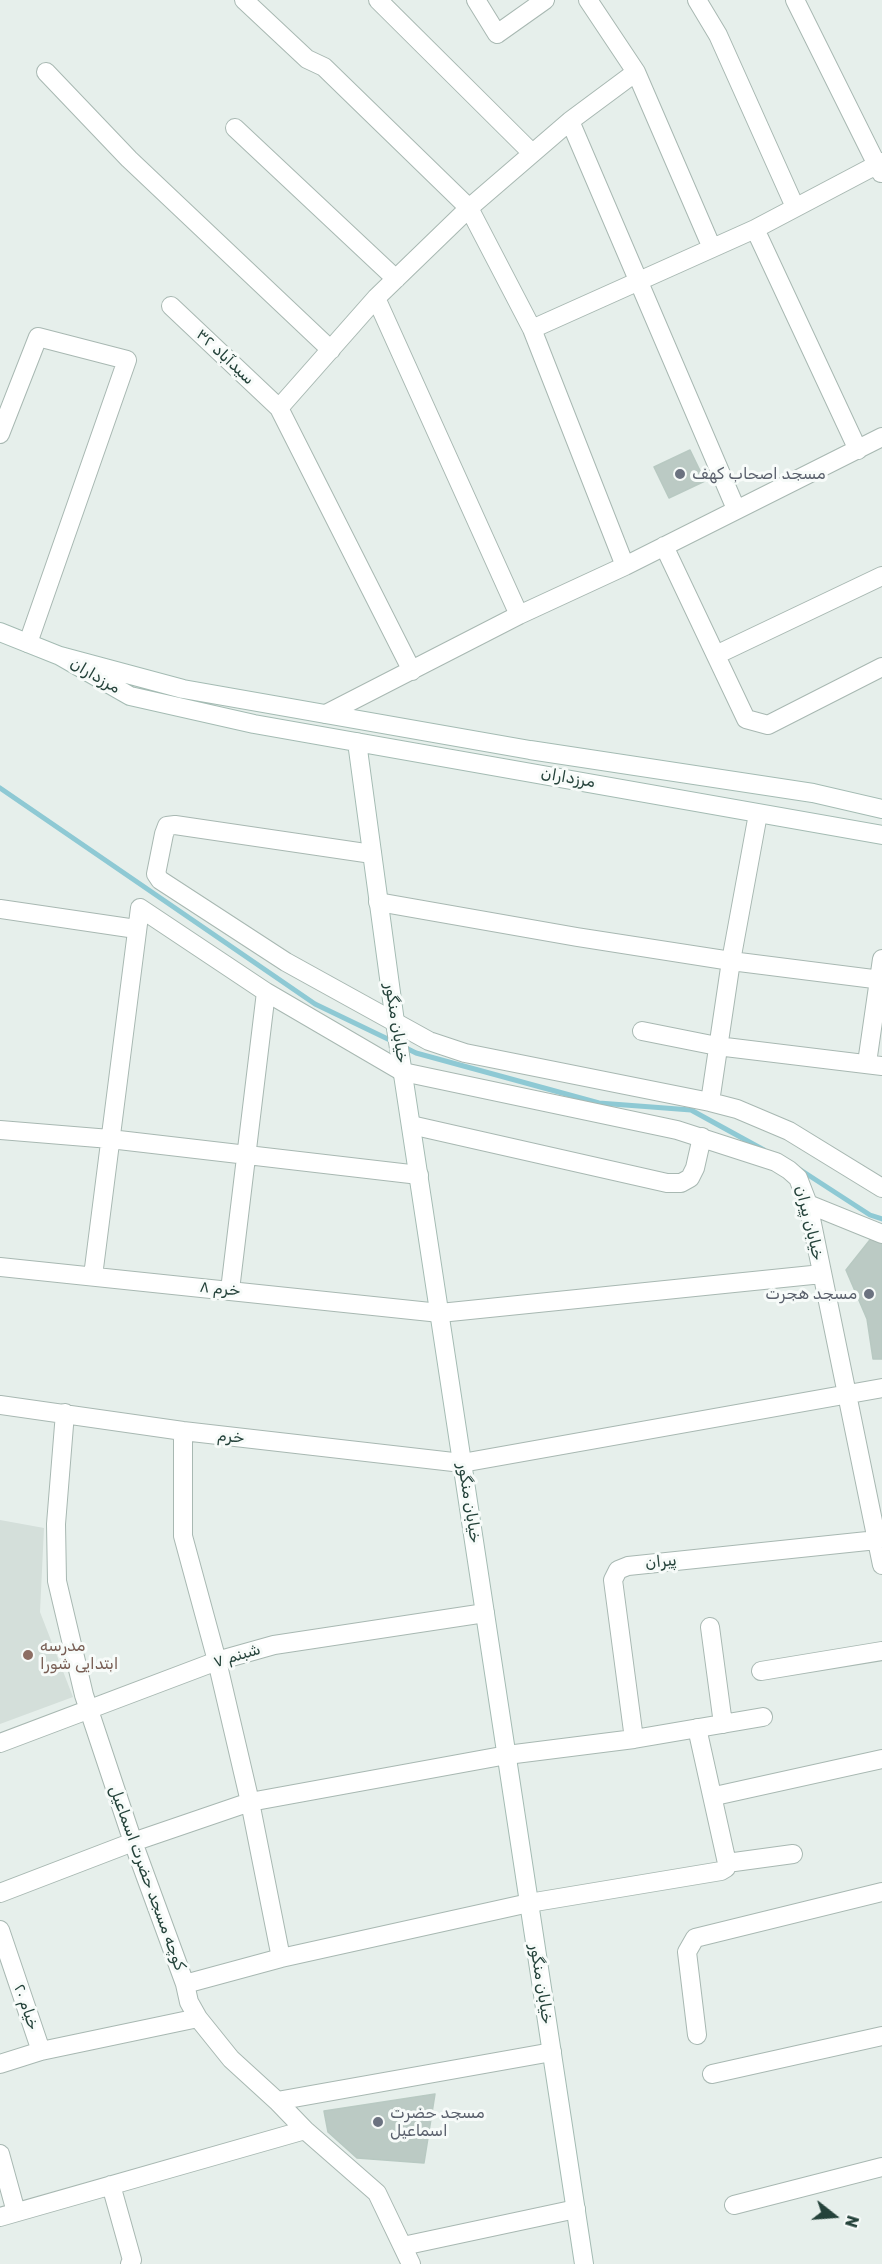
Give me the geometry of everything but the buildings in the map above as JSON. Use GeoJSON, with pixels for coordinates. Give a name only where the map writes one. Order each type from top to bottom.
{"type":"FeatureCollection","features":[{"type":"Feature","properties":{"kind":"street"},"geometry":{"type":"LineString","coordinates":[[244,0],[307,59],[324,67],[469,208],[532,329],[625,566]]}},
{"type":"Feature","properties":{"kind":"street"},"geometry":{"type":"LineString","coordinates":[[378,0],[532,153]]}},
{"type":"Feature","properties":{"kind":"street"},"geometry":{"type":"LineString","coordinates":[[476,0],[497,34],[545,0]]}},
{"type":"Feature","properties":{"kind":"street"},"geometry":{"type":"LineString","coordinates":[[588,0],[636,72],[712,248]]}},
{"type":"Feature","properties":{"kind":"street"},"geometry":{"type":"LineString","coordinates":[[697,0],[718,35],[795,207]]}},
{"type":"Feature","properties":{"kind":"street"},"geometry":{"type":"LineString","coordinates":[[532,329],[756,229],[795,207],[880,167],[795,0]]}},
{"type":"Feature","properties":{"kind":"street"},"geometry":{"type":"LineString","coordinates":[[46,72],[129,159],[331,350]]}},
{"type":"Feature","properties":{"kind":"street"},"geometry":{"type":"LineString","coordinates":[[279,408],[376,298],[469,208],[570,121],[636,72]]}},
{"type":"Feature","properties":{"kind":"street"},"geometry":{"type":"LineString","coordinates":[[570,121],[736,509]]}},
{"type":"Feature","properties":{"kind":"street"},"geometry":{"type":"LineString","coordinates":[[235,128],[396,279]]}},
{"type":"Feature","properties":{"kind":"street"},"geometry":{"type":"LineString","coordinates":[[756,229],[858,450]]}},
{"type":"Feature","properties":{"kind":"street"},"geometry":{"type":"LineString","coordinates":[[376,298],[519,615]]}},
{"type":"Feature","properties":{"kind":"street","name":"سیدآباد ۳۲"},"geometry":{"type":"LineString","coordinates":[[171,306],[279,408],[412,671]]}},
{"type":"Feature","properties":{"kind":"street"},"geometry":{"type":"LineString","coordinates":[[0,434],[38,337],[127,360],[28,643]]}},
{"type":"Feature","properties":{"kind":"street"},"geometry":{"type":"LineString","coordinates":[[326,714],[519,615],[625,566],[882,437]]}},
{"type":"Feature","properties":{"kind":"street"},"geometry":{"type":"LineString","coordinates":[[664,546],[746,719],[768,725],[882,667]]}},
{"type":"Feature","properties":{"kind":"street"},"geometry":{"type":"LineString","coordinates":[[716,655],[882,576]]}},
{"type":"Feature","properties":{"kind":"street"},"geometry":{"type":"LineString","coordinates":[[0,632],[60,656]]}},
{"type":"Feature","properties":{"kind":"street","name":"مرزداران"},"geometry":{"type":"LineString","coordinates":[[60,656],[183,689],[542,752],[813,793],[882,809]]}},
{"type":"Feature","properties":{"kind":"street","name":"مرزداران"},"geometry":{"type":"LineString","coordinates":[[60,656],[130,696],[254,724],[882,835]]}},
{"type":"Feature","properties":{"kind":"street","name":"خیابان منگور"},"geometry":{"type":"LineString","coordinates":[[357,742],[395,1023],[584,2264]]}},
{"type":"Feature","properties":{"kind":"street"},"geometry":{"type":"LineString","coordinates":[[710,1102],[730,961],[758,814]]}},
{"type":"Feature","properties":{"kind":"street"},"geometry":{"type":"LineString","coordinates":[[372,854],[175,825],[167,826],[156,874],[160,880],[286,962],[429,1041],[465,1053],[737,1109],[789,1131],[882,1188]]}},
{"type":"Feature","properties":{"kind":"street"},"geometry":{"type":"LineString","coordinates":[[378,902],[577,938],[880,980]]}},
{"type":"Feature","properties":{"kind":"street","name":"خیابان پیران"},"geometry":{"type":"LineString","coordinates":[[136,929],[140,908],[266,992],[403,1072],[702,1137],[776,1162],[789,1170],[798,1178],[808,1204],[882,1564]]}},
{"type":"Feature","properties":{"kind":"street"},"geometry":{"type":"LineString","coordinates":[[0,909],[136,929],[93,1276]]}},
{"type":"Feature","properties":{"kind":"street"},"geometry":{"type":"LineString","coordinates":[[642,1031],[717,1046],[875,1064],[882,959]]}},
{"type":"Feature","properties":{"kind":"street"},"geometry":{"type":"LineString","coordinates":[[230,1290],[266,992]]}},
{"type":"Feature","properties":{"kind":"street"},"geometry":{"type":"LineString","coordinates":[[411,1125],[667,1183],[681,1184],[690,1178],[695,1168],[702,1137]]}},
{"type":"Feature","properties":{"kind":"street"},"geometry":{"type":"LineString","coordinates":[[0,1130],[110,1139],[419,1175]]}},
{"type":"Feature","properties":{"kind":"street"},"geometry":{"type":"LineString","coordinates":[[808,1204],[882,1234]]}},
{"type":"Feature","properties":{"kind":"street","name":"خرم ۸"},"geometry":{"type":"LineString","coordinates":[[0,1267],[440,1313],[822,1274]]}},
{"type":"Feature","properties":{"kind":"street","name":"خرم"},"geometry":{"type":"LineString","coordinates":[[0,1405],[183,1431],[462,1463],[882,1388]]}},
{"type":"Feature","properties":{"kind":"street","name":"کوچه مسجد حضرت اسماعیل"},"geometry":{"type":"LineString","coordinates":[[65,1413],[56,1524],[57,1581],[84,1695],[133,1842],[185,1984],[189,2002],[198,2018],[231,2059],[305,2130],[377,2193],[411,2264]]}},
{"type":"Feature","properties":{"kind":"street"},"geometry":{"type":"LineString","coordinates":[[183,1431],[183,1536],[217,1661],[250,1802],[281,1958]]}},
{"type":"Feature","properties":{"kind":"street","name":"پیران"},"geometry":{"type":"LineString","coordinates":[[634,1739],[613,1580],[618,1570],[628,1566],[877,1540]]}},
{"type":"Feature","properties":{"kind":"street","name":"شبنم ۷"},"geometry":{"type":"LineString","coordinates":[[0,1743],[217,1661],[274,1645],[485,1613]]}},
{"type":"Feature","properties":{"kind":"street"},"geometry":{"type":"LineString","coordinates":[[710,1627],[723,1724]]}},
{"type":"Feature","properties":{"kind":"street"},"geometry":{"type":"LineString","coordinates":[[761,1671],[882,1652]]}},
{"type":"Feature","properties":{"kind":"street"},"geometry":{"type":"LineString","coordinates":[[0,1893],[133,1842],[250,1802],[507,1755],[634,1739],[763,1717]]}},
{"type":"Feature","properties":{"kind":"street"},"geometry":{"type":"LineString","coordinates":[[185,1984],[281,1958],[529,1903],[722,1871],[726,1868],[727,1863],[697,1728]]}},
{"type":"Feature","properties":{"kind":"street"},"geometry":{"type":"LineString","coordinates":[[713,1800],[715,1796],[882,1759]]}},
{"type":"Feature","properties":{"kind":"street"},"geometry":{"type":"LineString","coordinates":[[727,1863],[793,1854]]}},
{"type":"Feature","properties":{"kind":"street"},"geometry":{"type":"LineString","coordinates":[[697,2035],[687,1952],[695,1938],[882,1892]]}},
{"type":"Feature","properties":{"kind":"street","name":"خیام ۲۰"},"geometry":{"type":"LineString","coordinates":[[0,1930],[41,2051]]}},
{"type":"Feature","properties":{"kind":"street"},"geometry":{"type":"LineString","coordinates":[[0,2064],[41,2051],[198,2018]]}},
{"type":"Feature","properties":{"kind":"street"},"geometry":{"type":"LineString","coordinates":[[712,2074],[882,2036]]}},
{"type":"Feature","properties":{"kind":"street"},"geometry":{"type":"LineString","coordinates":[[277,2101],[552,2052]]}},
{"type":"Feature","properties":{"kind":"street"},"geometry":{"type":"LineString","coordinates":[[0,2154],[8,2215],[305,2130]]}},
{"type":"Feature","properties":{"kind":"street"},"geometry":{"type":"LineString","coordinates":[[734,2205],[882,2167]]}},
{"type":"Feature","properties":{"kind":"street"},"geometry":{"type":"LineString","coordinates":[[111,2186],[132,2260],[130,2264]]}},
{"type":"Feature","properties":{"kind":"street"},"geometry":{"type":"LineString","coordinates":[[403,2246],[576,2209]]}},
{"type":"Feature","properties":{"kind":"shaded area","name":"مدرسه ابتدایی شورا"},"geometry":{"type":"Polygon","coordinates":[[[0,1520],[44,1528],[40,1612],[73,1697],[0,1724],[0,1520]]]}},
{"type":"Feature","properties":{"kind":"waterway"},"geometry":{"type":"LineString","coordinates":[[0,788],[315,1004],[394,1042]]}},
{"type":"Feature","properties":{"kind":"waterway"},"geometry":{"type":"LineString","coordinates":[[402,1046],[416,1053],[599,1103],[691,1110],[764,1150]]}},
{"type":"Feature","properties":{"kind":"waterway"},"geometry":{"type":"LineString","coordinates":[[799,1169],[870,1215],[882,1219]]}},
{"type":"Feature","properties":{"kind":"place","name":"مسجد اصحاب کهف"},"geometry":{"type":"Point","coordinates":[680,474]}},
{"type":"Feature","properties":{"kind":"place","name":"مسجد هجرت"},"geometry":{"type":"Point","coordinates":[869,1294]}},
{"type":"Feature","properties":{"kind":"place","name":"مدرسه ابتدایی شورا"},"geometry":{"type":"Point","coordinates":[28,1655]}},
{"type":"Feature","properties":{"kind":"place","name":"مسجد حضرت اسماعیل"},"geometry":{"type":"Point","coordinates":[378,2122]}}]}
